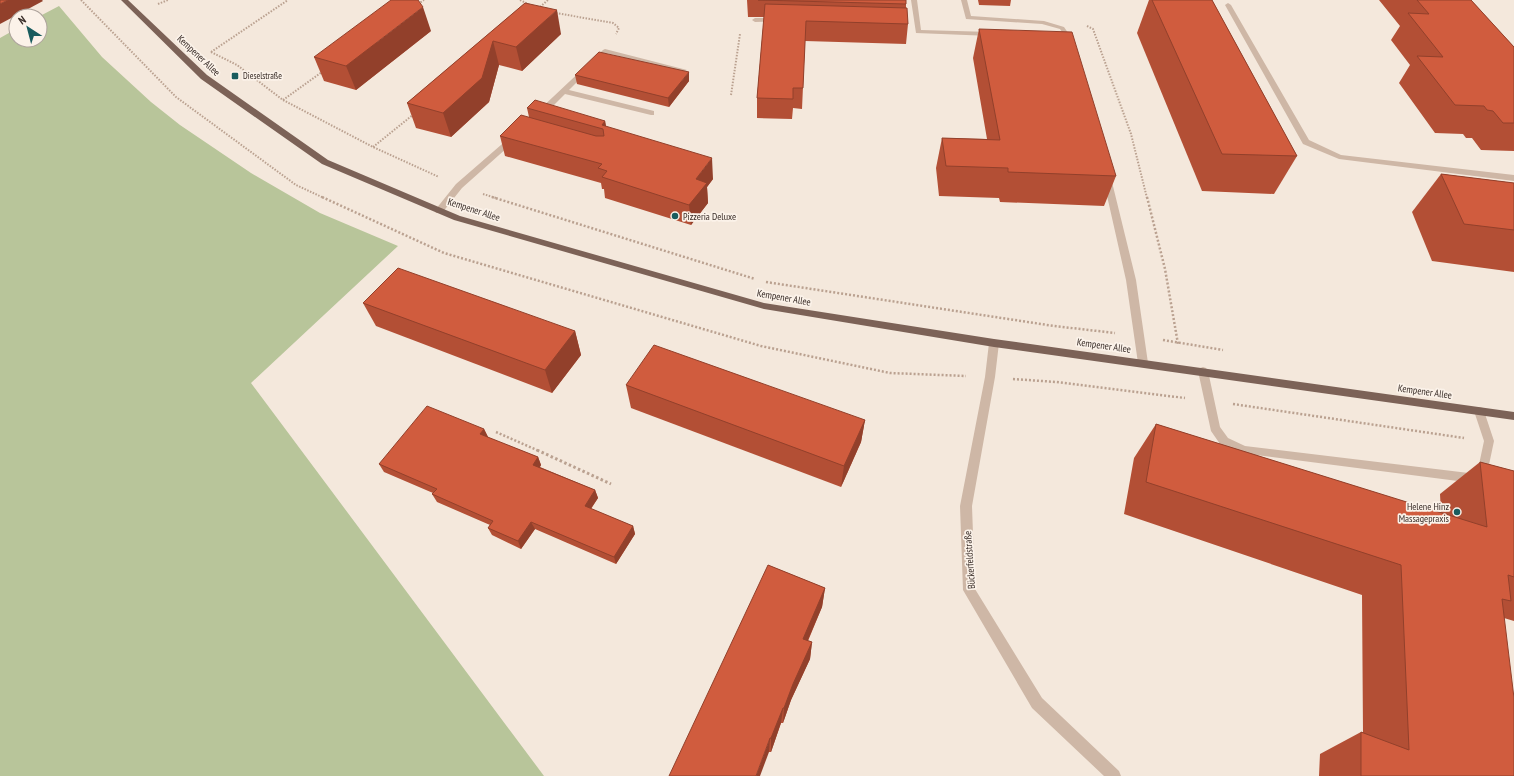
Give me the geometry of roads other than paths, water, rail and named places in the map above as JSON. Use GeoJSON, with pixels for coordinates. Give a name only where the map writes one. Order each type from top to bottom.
{"type":"FeatureCollection","features":[{"type":"Feature","properties":{"kind":"main road","name":"Kempener Allee"},"geometry":{"type":"LineString","coordinates":[[124,0],[204,78],[325,162],[457,218],[764,306],[994,343],[1204,371],[1514,416]]}},
{"type":"Feature","properties":{"kind":"street"},"geometry":{"type":"LineString","coordinates":[[914,0],[918,32],[995,34]]}},
{"type":"Feature","properties":{"kind":"street"},"geometry":{"type":"LineString","coordinates":[[964,0],[968,18],[1042,22],[1062,28],[1077,50],[1066,44]]}},
{"type":"Feature","properties":{"kind":"street"},"geometry":{"type":"LineString","coordinates":[[1228,5],[1306,142],[1339,157],[1514,178]]}},
{"type":"Feature","properties":{"kind":"street"},"geometry":{"type":"LineString","coordinates":[[755,20],[786,21]]}},
{"type":"Feature","properties":{"kind":"street"},"geometry":{"type":"LineString","coordinates":[[909,25],[916,25]]}},
{"type":"Feature","properties":{"kind":"street"},"geometry":{"type":"LineString","coordinates":[[533,120],[605,51],[683,70]]}},
{"type":"Feature","properties":{"kind":"street"},"geometry":{"type":"LineString","coordinates":[[564,90],[651,112]]}},
{"type":"Feature","properties":{"kind":"street"},"geometry":{"type":"LineString","coordinates":[[440,211],[459,186],[517,135]]}},
{"type":"Feature","properties":{"kind":"street"},"geometry":{"type":"LineString","coordinates":[[1104,166],[1131,280],[1144,363]]}},
{"type":"Feature","properties":{"kind":"street","name":"Bückerfeldstraße"},"geometry":{"type":"LineString","coordinates":[[994,343],[990,377],[966,506],[969,590],[1037,703],[1114,776]]}},
{"type":"Feature","properties":{"kind":"street"},"geometry":{"type":"LineString","coordinates":[[1204,371],[1214,428],[1224,441],[1244,450],[1481,479],[1489,441],[1480,411]]}},
{"type":"Feature","properties":{"kind":"place","name":"Dieselstraße"},"geometry":{"type":"Point","coordinates":[235,76]}},
{"type":"Feature","properties":{"kind":"place","name":"Pizzeria Deluxe"},"geometry":{"type":"Point","coordinates":[675,216]}},
{"type":"Feature","properties":{"kind":"place","name":"Helene Hinz Massagepraxis"},"geometry":{"type":"Point","coordinates":[1457,512]}}]}
